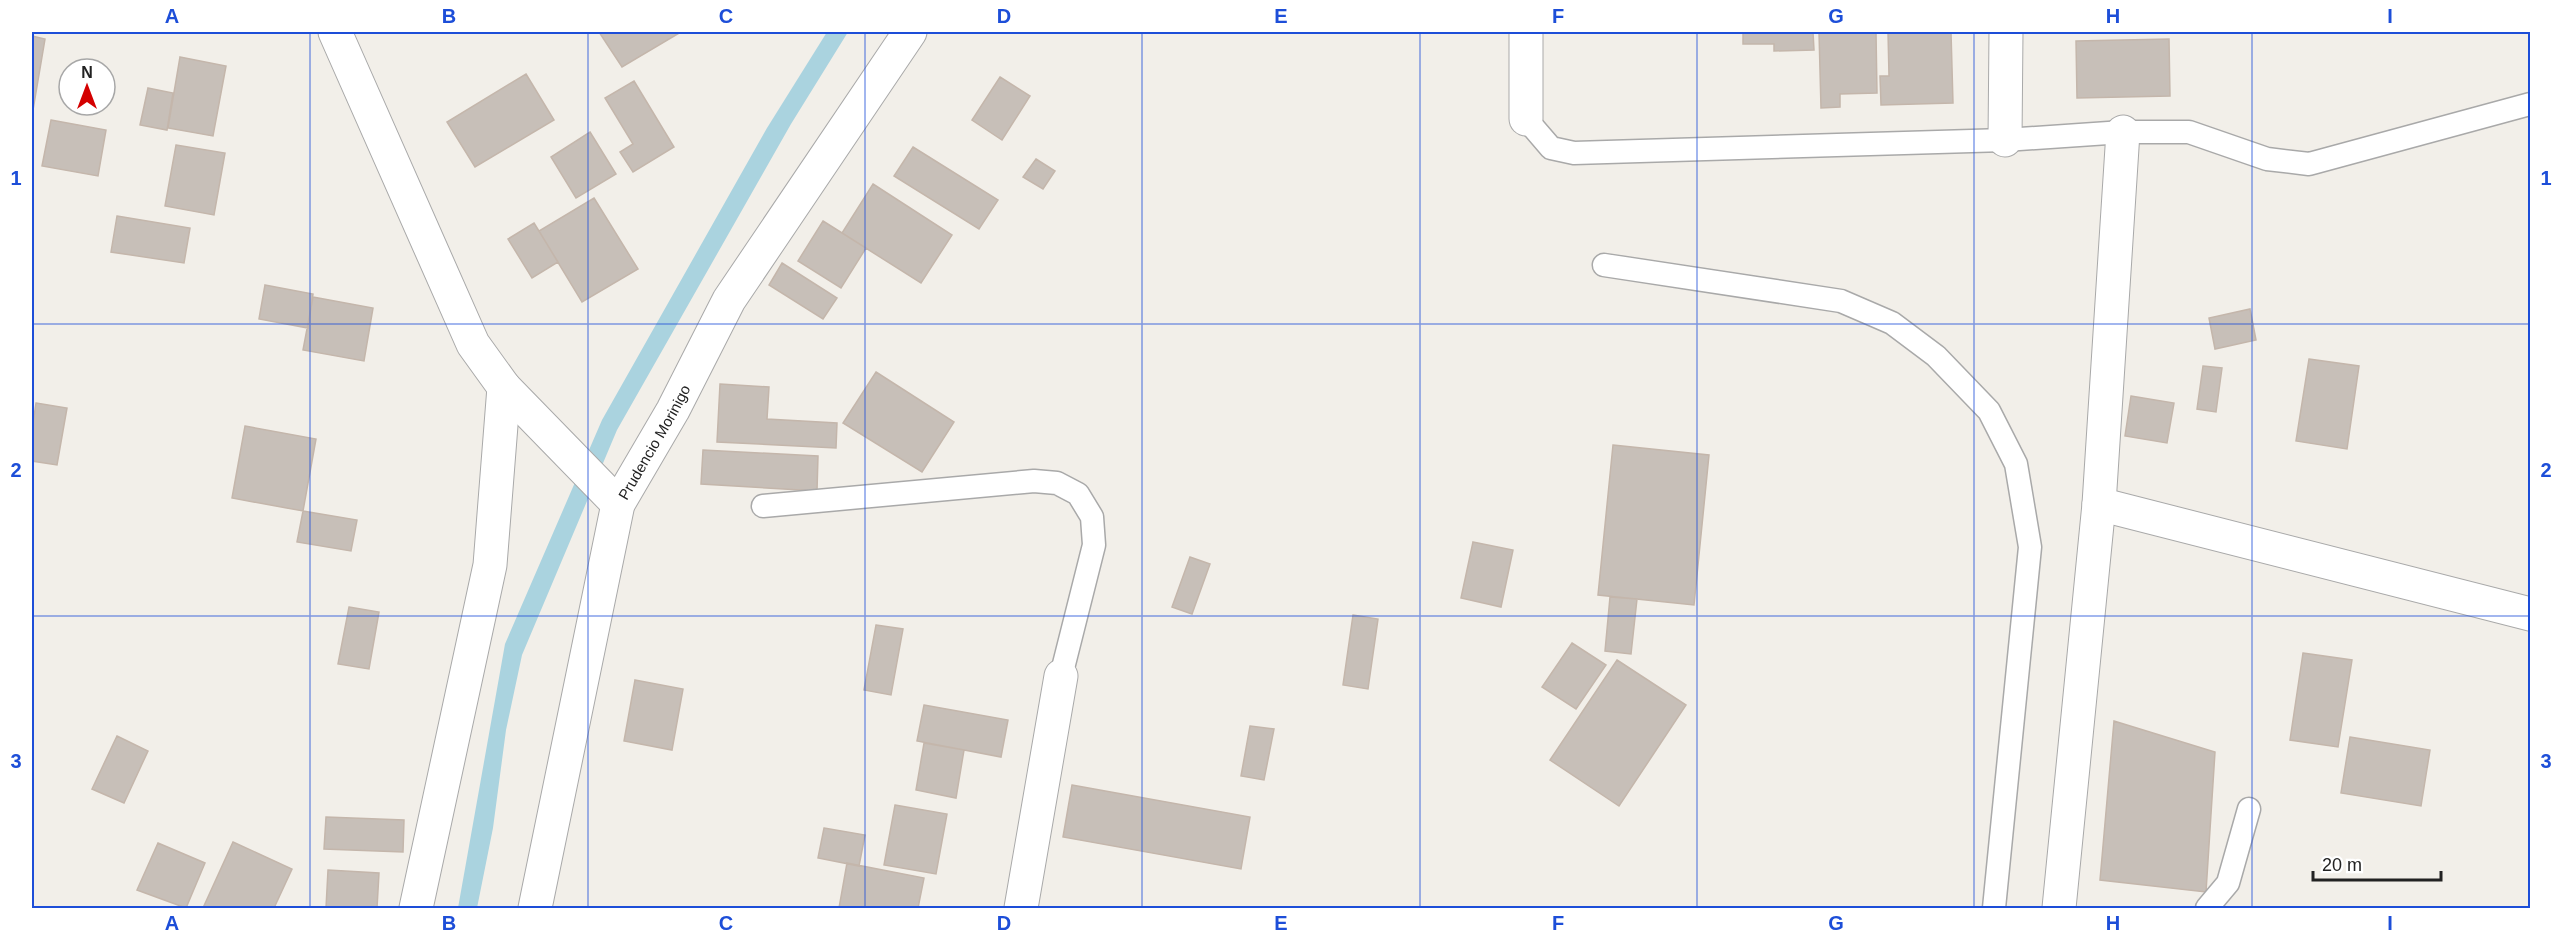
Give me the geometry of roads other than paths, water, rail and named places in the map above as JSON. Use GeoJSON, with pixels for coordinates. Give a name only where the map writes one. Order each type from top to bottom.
{"type":"FeatureCollection","features":[{"type":"Feature","properties":{"kind":"street"},"geometry":{"type":"LineString","coordinates":[[335,32],[473,344],[504,387],[561,449],[608,495]]}},
{"type":"Feature","properties":{"kind":"street","name":"Prudencio Morinigo"},"geometry":{"type":"LineString","coordinates":[[535,909],[608,495],[673,410],[729,300],[910,32]]}},
{"type":"Feature","properties":{"kind":"street"},"geometry":{"type":"LineString","coordinates":[[1526,32],[1526,119]]}},
{"type":"Feature","properties":{"kind":"street"},"geometry":{"type":"LineString","coordinates":[[2005,140],[2006,32]]}},
{"type":"Feature","properties":{"kind":"street"},"geometry":{"type":"LineString","coordinates":[[2059,909],[2099,504],[2123,132]]}},
{"type":"Feature","properties":{"kind":"street"},"geometry":{"type":"LineString","coordinates":[[416,909],[490,565],[504,387]]}},
{"type":"Feature","properties":{"kind":"street"},"geometry":{"type":"LineString","coordinates":[[2099,504],[2530,614]]}},
{"type":"Feature","properties":{"kind":"street"},"geometry":{"type":"LineString","coordinates":[[1021,909],[1061,676]]}},
{"type":"Feature","properties":{"kind":"lane"},"geometry":{"type":"LineString","coordinates":[[1526,119],[1551,148],[1574,153],[2005,140],[2123,132],[2188,132],[2267,159],[2309,164],[2530,104]]}},
{"type":"Feature","properties":{"kind":"lane"},"geometry":{"type":"LineString","coordinates":[[1604,265],[1841,301],[1892,323],[1936,356],[1989,411],[2016,464],[2030,547],[1994,909]]}},
{"type":"Feature","properties":{"kind":"lane"},"geometry":{"type":"LineString","coordinates":[[763,506],[1034,481],[1058,483],[1078,494],[1092,517],[1094,545],[1061,676]]}},
{"type":"Feature","properties":{"kind":"lane"},"geometry":{"type":"LineString","coordinates":[[2207,909],[2228,883],[2249,809]]}},
{"type":"Feature","properties":{"kind":"water"},"geometry":{"type":"Polygon","coordinates":[[[827,32],[848,32],[791,124],[617,430],[522,655],[506,730],[493,828],[477,908],[458,908],[505,644],[602,420],[767,128],[827,32]]]}}]}
